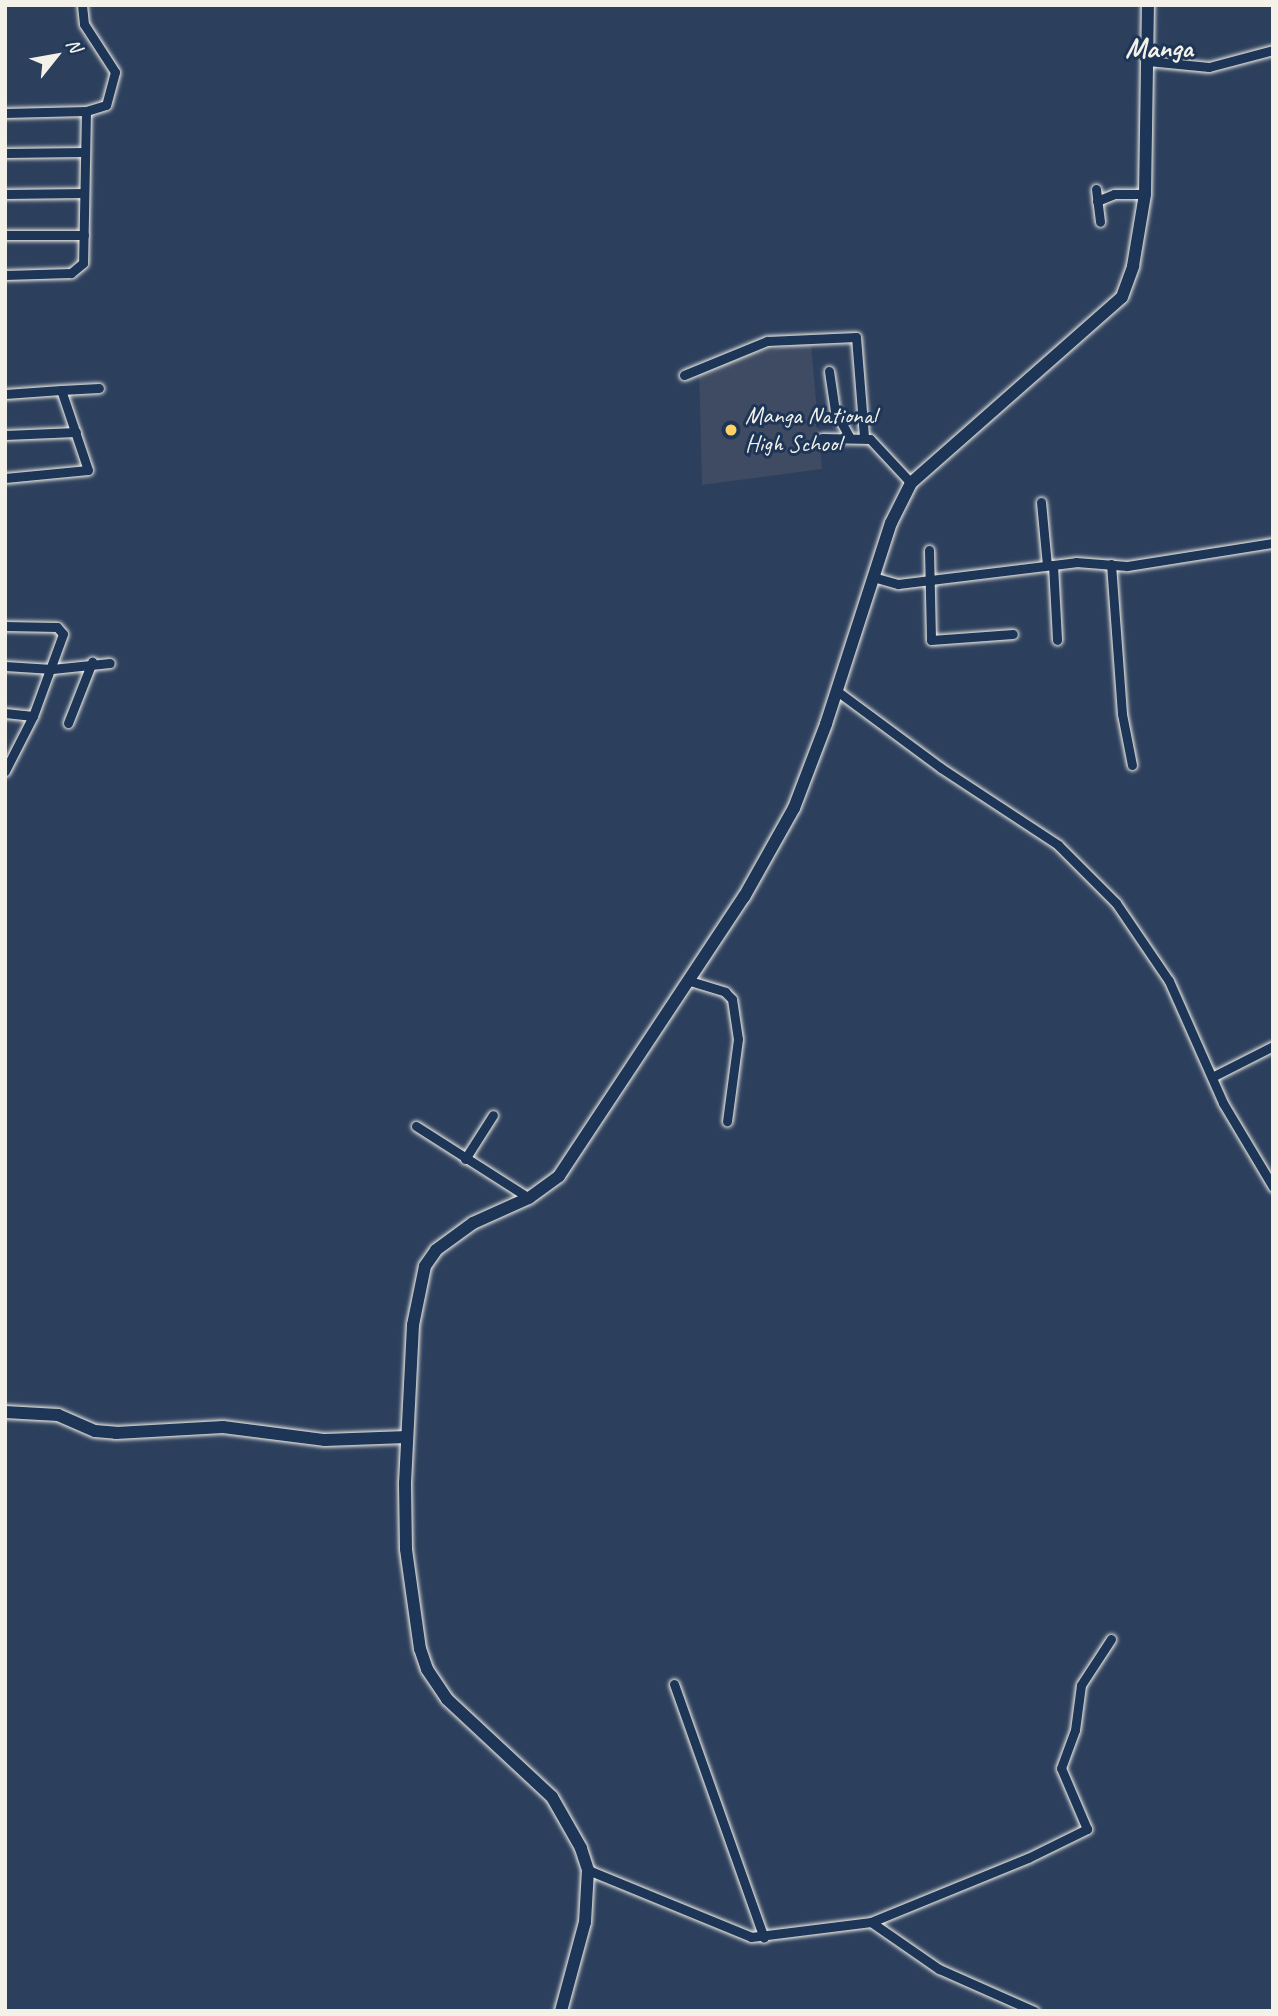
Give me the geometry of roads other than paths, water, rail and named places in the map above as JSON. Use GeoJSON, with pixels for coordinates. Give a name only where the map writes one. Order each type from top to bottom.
{"type":"FeatureCollection","features":[{"type":"Feature","properties":{"kind":"street"},"geometry":{"type":"LineString","coordinates":[[5,113],[86,111],[106,105],[115,72],[84,24],[82,5]]}},
{"type":"Feature","properties":{"kind":"street"},"geometry":{"type":"LineString","coordinates":[[561,2011],[585,1922],[588,1870],[567,1817],[552,1797],[463,1718],[427,1669],[406,1549],[407,1437],[413,1325],[425,1266],[436,1250],[473,1223],[529,1198],[559,1176],[611,1091],[690,981],[794,808],[837,691],[897,508],[911,483],[1122,297],[1133,266],[1145,194],[1148,5]]}},
{"type":"Feature","properties":{"kind":"street"},"geometry":{"type":"LineString","coordinates":[[1148,61],[1209,67],[1273,50]]}},
{"type":"Feature","properties":{"kind":"street"},"geometry":{"type":"LineString","coordinates":[[5,275],[75,272],[83,263],[86,111]]}},
{"type":"Feature","properties":{"kind":"street"},"geometry":{"type":"LineString","coordinates":[[5,153],[84,152]]}},
{"type":"Feature","properties":{"kind":"street"},"geometry":{"type":"LineString","coordinates":[[1096,189],[1100,222]]}},
{"type":"Feature","properties":{"kind":"street"},"geometry":{"type":"LineString","coordinates":[[5,194],[84,193]]}},
{"type":"Feature","properties":{"kind":"street"},"geometry":{"type":"LineString","coordinates":[[1097,201],[1114,194],[1145,194]]}},
{"type":"Feature","properties":{"kind":"street"},"geometry":{"type":"LineString","coordinates":[[5,235],[84,234]]}},
{"type":"Feature","properties":{"kind":"street"},"geometry":{"type":"LineString","coordinates":[[684,375],[767,341],[856,337],[864,437]]}},
{"type":"Feature","properties":{"kind":"street"},"geometry":{"type":"LineString","coordinates":[[829,371],[835,411],[849,436]]}},
{"type":"Feature","properties":{"kind":"street"},"geometry":{"type":"LineString","coordinates":[[5,394],[99,388]]}},
{"type":"Feature","properties":{"kind":"street"},"geometry":{"type":"LineString","coordinates":[[5,478],[85,472],[88,464],[61,390]]}},
{"type":"Feature","properties":{"kind":"street"},"geometry":{"type":"LineString","coordinates":[[5,435],[76,432]]}},
{"type":"Feature","properties":{"kind":"street"},"geometry":{"type":"LineString","coordinates":[[822,438],[864,437],[882,448],[911,483]]}},
{"type":"Feature","properties":{"kind":"street"},"geometry":{"type":"LineString","coordinates":[[1041,502],[1057,640]]}},
{"type":"Feature","properties":{"kind":"street"},"geometry":{"type":"LineString","coordinates":[[873,578],[898,584],[1050,565],[1127,566],[1273,543]]}},
{"type":"Feature","properties":{"kind":"street"},"geometry":{"type":"LineString","coordinates":[[929,550],[927,579],[931,640],[1013,634]]}},
{"type":"Feature","properties":{"kind":"street"},"geometry":{"type":"LineString","coordinates":[[1111,564],[1122,714],[1132,765]]}},
{"type":"Feature","properties":{"kind":"street"},"geometry":{"type":"LineString","coordinates":[[5,626],[60,628],[63,634],[33,716],[5,771]]}},
{"type":"Feature","properties":{"kind":"street"},"geometry":{"type":"LineString","coordinates":[[68,723],[92,662]]}},
{"type":"Feature","properties":{"kind":"street"},"geometry":{"type":"LineString","coordinates":[[5,666],[52,669],[92,662],[110,663]]}},
{"type":"Feature","properties":{"kind":"street"},"geometry":{"type":"LineString","coordinates":[[837,691],[942,768],[1053,840],[1093,877],[1143,938],[1168,981],[1212,1077],[1273,1186]]}},
{"type":"Feature","properties":{"kind":"street"},"geometry":{"type":"LineString","coordinates":[[5,713],[33,716]]}},
{"type":"Feature","properties":{"kind":"street"},"geometry":{"type":"LineString","coordinates":[[5,748],[16,749]]}},
{"type":"Feature","properties":{"kind":"street"},"geometry":{"type":"LineString","coordinates":[[690,981],[725,992],[732,999],[738,1039],[727,1121]]}},
{"type":"Feature","properties":{"kind":"street"},"geometry":{"type":"LineString","coordinates":[[1212,1077],[1273,1045]]}},
{"type":"Feature","properties":{"kind":"street"},"geometry":{"type":"LineString","coordinates":[[465,1159],[493,1115]]}},
{"type":"Feature","properties":{"kind":"street"},"geometry":{"type":"LineString","coordinates":[[416,1126],[529,1198]]}},
{"type":"Feature","properties":{"kind":"street"},"geometry":{"type":"LineString","coordinates":[[5,1412],[58,1415],[94,1431],[116,1433],[223,1427],[325,1440],[407,1437]]}},
{"type":"Feature","properties":{"kind":"street"},"geometry":{"type":"LineString","coordinates":[[588,1870],[692,1915],[764,1938],[871,1922],[1028,1858],[1087,1829],[1061,1768],[1076,1726],[1081,1685],[1111,1639]]}},
{"type":"Feature","properties":{"kind":"street"},"geometry":{"type":"LineString","coordinates":[[674,1684],[764,1938]]}},
{"type":"Feature","properties":{"kind":"street"},"geometry":{"type":"LineString","coordinates":[[871,1922],[939,1969],[1034,2011]]}},
{"type":"Feature","properties":{"kind":"place","name":"Manga National High School"},"geometry":{"type":"Point","coordinates":[731,430]}},
{"type":"Feature","properties":{"kind":"district","name":"Manga"},"geometry":{"type":"Point","coordinates":[1159,48]}}]}
